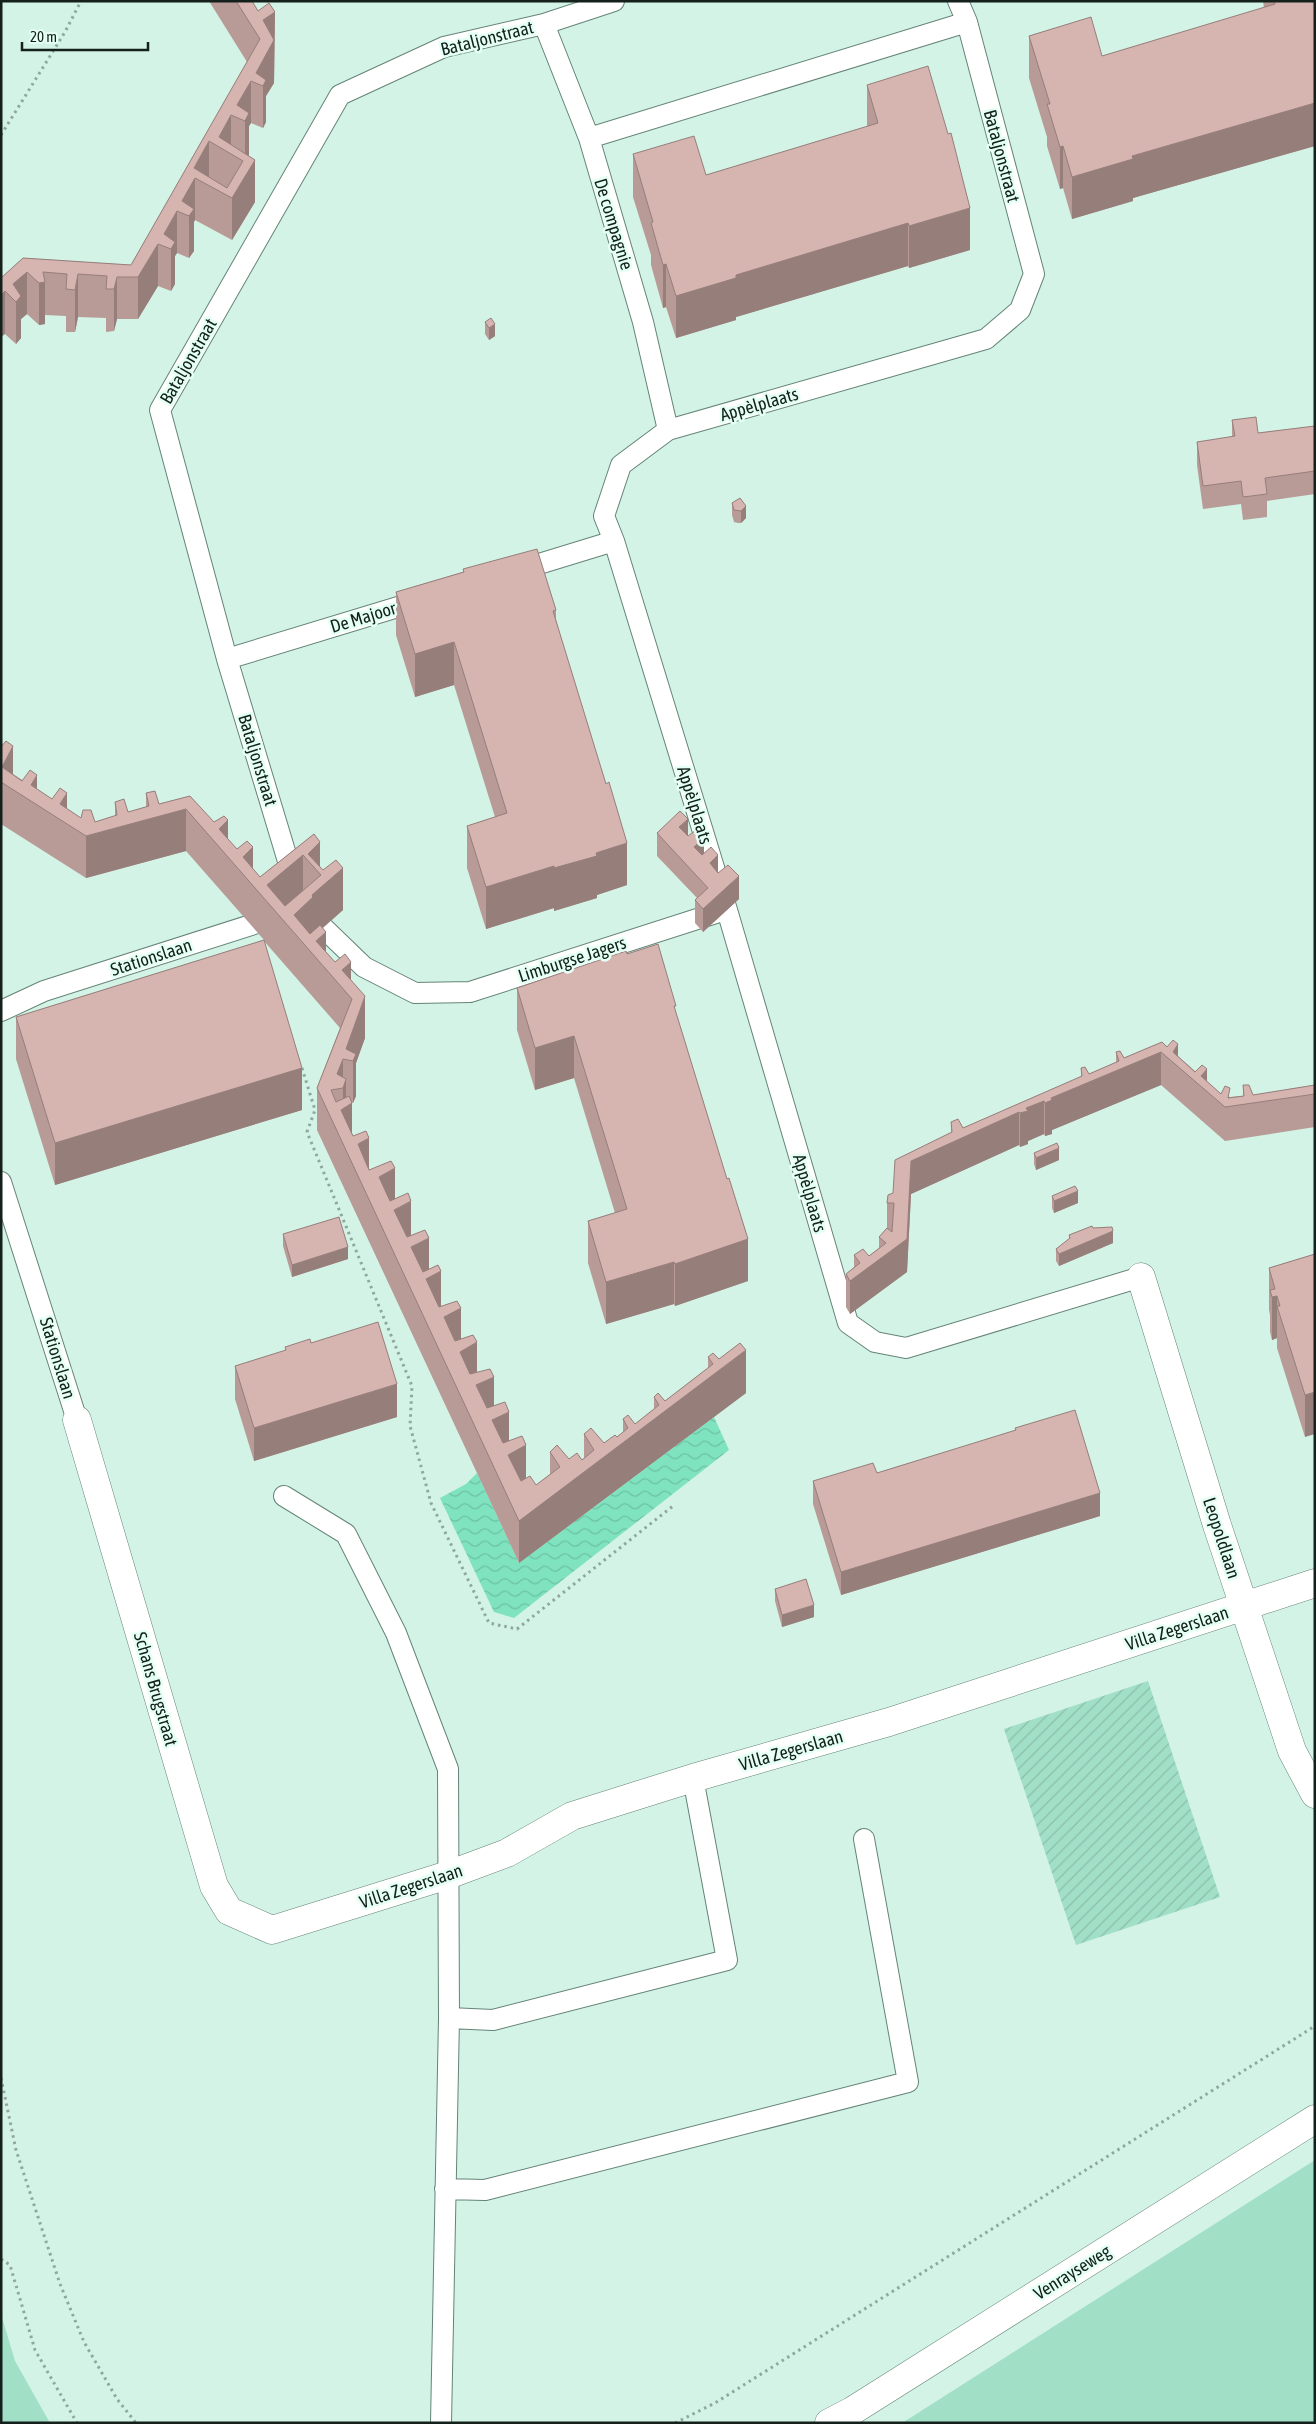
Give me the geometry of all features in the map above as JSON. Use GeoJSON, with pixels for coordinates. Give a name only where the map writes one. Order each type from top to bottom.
{"type":"FeatureCollection","features":[{"type":"Feature","properties":{"kind":"street","name":"Leopoldlaan"},"geometry":{"type":"LineString","coordinates":[[1141,1277],[1244,1606],[1292,1750],[1315,1794]]}},
{"type":"Feature","properties":{"kind":"street","name":"Schans Brugstraat"},"geometry":{"type":"LineString","coordinates":[[77,1420],[214,1886],[229,1911],[272,1930]]}},
{"type":"Feature","properties":{"kind":"street","name":"Villa Zegerslaan"},"geometry":{"type":"LineString","coordinates":[[272,1930],[448,1875],[507,1853],[572,1816],[693,1778],[890,1722],[1315,1583]]}},
{"type":"Feature","properties":{"kind":"street","name":"Venrayseweg"},"geometry":{"type":"LineString","coordinates":[[829,2423],[852,2411],[1315,2119]]}},
{"type":"Feature","properties":{"kind":"lane","name":"Bataljonstraat"},"geometry":{"type":"LineString","coordinates":[[415,993],[364,967],[303,909],[227,659],[160,410],[340,95],[444,46],[544,24],[614,1]]}},
{"type":"Feature","properties":{"kind":"lane","name":"Bataljonstraat"},"geometry":{"type":"LineString","coordinates":[[958,1],[967,22],[1034,274],[1020,310]]}},
{"type":"Feature","properties":{"kind":"lane"},"geometry":{"type":"LineString","coordinates":[[589,138],[967,22]]}},
{"type":"Feature","properties":{"kind":"lane","name":"De compagnie"},"geometry":{"type":"LineString","coordinates":[[544,24],[589,138],[643,322],[668,430]]}},
{"type":"Feature","properties":{"kind":"lane","name":"Appèlplaats"},"geometry":{"type":"LineString","coordinates":[[1020,310],[986,339],[668,430],[621,465],[604,516],[614,541],[727,910],[848,1323],[875,1342],[906,1348],[1141,1277]]}},
{"type":"Feature","properties":{"kind":"lane"},"geometry":{"type":"LineString","coordinates":[[501,575],[614,541]]}},
{"type":"Feature","properties":{"kind":"lane","name":"De Majoor"},"geometry":{"type":"LineString","coordinates":[[227,659],[435,596]]}},
{"type":"Feature","properties":{"kind":"lane","name":"Stationslaan"},"geometry":{"type":"LineString","coordinates":[[1,1011],[44,991],[303,909]]}},
{"type":"Feature","properties":{"kind":"lane","name":"Limburgse Jagers"},"geometry":{"type":"LineString","coordinates":[[415,993],[470,992],[727,910]]}},
{"type":"Feature","properties":{"kind":"lane","name":"Stationslaan"},"geometry":{"type":"LineString","coordinates":[[1,1182],[77,1420]]}},
{"type":"Feature","properties":{"kind":"lane"},"geometry":{"type":"LineString","coordinates":[[284,1496],[346,1534],[396,1633],[448,1769],[449,2018],[441,2423]]}},
{"type":"Feature","properties":{"kind":"lane"},"geometry":{"type":"LineString","coordinates":[[449,2018],[494,2020],[727,1960],[693,1778]]}},
{"type":"Feature","properties":{"kind":"lane"},"geometry":{"type":"LineString","coordinates":[[445,2189],[485,2190],[908,2082],[864,1839]]}},
{"type":"Feature","properties":{"kind":"path"},"geometry":{"type":"LineString","coordinates":[[1,135],[65,32],[81,1]]}},
{"type":"Feature","properties":{"kind":"path"},"geometry":{"type":"LineString","coordinates":[[300,1063],[314,1110],[307,1132],[412,1386],[410,1426],[431,1503],[489,1623],[517,1629],[673,1506]]}},
{"type":"Feature","properties":{"kind":"path"},"geometry":{"type":"LineString","coordinates":[[674,2423],[715,2403],[1315,2026]]}},
{"type":"Feature","properties":{"kind":"path"},"geometry":{"type":"LineString","coordinates":[[1,2078],[16,2150],[60,2284],[84,2342],[117,2399],[136,2423]]}},
{"type":"Feature","properties":{"kind":"path"},"geometry":{"type":"LineString","coordinates":[[1,2259],[10,2265],[35,2350],[77,2423]]}},
{"type":"Feature","properties":{"kind":"shaded area"},"geometry":{"type":"Polygon","coordinates":[[[1148,1681],[1220,1897],[1076,1945],[1004,1729],[1148,1681]]]}},
{"type":"Feature","properties":{"kind":"shaded area"},"geometry":{"type":"Polygon","coordinates":[[[1315,2160],[1315,2423],[902,2423],[910,2418],[1315,2160]]]}},
{"type":"Feature","properties":{"kind":"shaded area"},"geometry":{"type":"Polygon","coordinates":[[[1,2314],[15,2361],[50,2423],[1,2423],[1,2314]]]}},
{"type":"Feature","properties":{"kind":"water"},"geometry":{"type":"Polygon","coordinates":[[[714,1417],[729,1450],[514,1618],[494,1612],[440,1498],[466,1484],[477,1473],[519,1563],[714,1417]]]}},
{"type":"Feature","properties":{"kind":"building"},"geometry":{"type":"Polygon","coordinates":[[[236,1],[252,1],[258,11],[269,3],[275,12],[263,20],[274,40],[256,73],[266,80],[263,86],[251,81],[237,105],[249,113],[245,121],[231,115],[219,137],[255,160],[232,198],[195,178],[182,201],[194,209],[189,216],[177,211],[164,234],[175,242],[171,249],[158,244],[138,277],[117,277],[114,289],[106,289],[107,276],[78,274],[75,290],[66,289],[67,274],[43,272],[45,282],[39,283],[27,272],[13,284],[21,296],[16,302],[5,291],[1,295],[1,278],[23,258],[131,265],[260,39],[236,1]],[[209,141],[194,168],[227,188],[243,161],[209,141]]]}},
{"type":"Feature","properties":{"kind":"building"},"geometry":{"type":"Polygon","coordinates":[[[1274,1],[1315,1],[1315,103],[1132,156],[1133,159],[1072,177],[1063,146],[1060,147],[1047,104],[1050,104],[1029,36],[1091,17],[1102,56],[1275,4],[1274,1]]]}},
{"type":"Feature","properties":{"kind":"building"},"geometry":{"type":"Polygon","coordinates":[[[928,66],[948,134],[951,133],[970,208],[909,226],[908,223],[736,275],[736,278],[676,296],[666,264],[663,265],[651,223],[653,222],[633,154],[694,136],[706,175],[878,123],[867,85],[928,66]]]}},
{"type":"Feature","properties":{"kind":"building"},"geometry":{"type":"Polygon","coordinates":[[[491,318],[495,324],[489,328],[485,322],[491,318]]]}},
{"type":"Feature","properties":{"kind":"building"},"geometry":{"type":"Polygon","coordinates":[[[1256,417],[1258,433],[1315,426],[1315,471],[1265,478],[1267,494],[1243,497],[1241,481],[1203,486],[1197,442],[1235,436],[1232,420],[1256,417]]]}},
{"type":"Feature","properties":{"kind":"building"},"geometry":{"type":"Polygon","coordinates":[[[740,498],[746,506],[741,511],[734,510],[732,503],[740,498]]]}},
{"type":"Feature","properties":{"kind":"building"},"geometry":{"type":"Polygon","coordinates":[[[537,549],[556,610],[553,611],[606,784],[609,782],[627,843],[596,853],[597,856],[554,868],[554,866],[486,887],[467,826],[507,813],[454,642],[415,654],[396,592],[464,572],[463,569],[537,549]]]}},
{"type":"Feature","properties":{"kind":"building"},"geometry":{"type":"Polygon","coordinates":[[[6,741],[13,746],[2,767],[22,781],[30,770],[37,775],[31,785],[52,799],[60,788],[67,793],[60,804],[81,818],[83,810],[91,810],[95,822],[117,815],[115,802],[124,799],[128,812],[149,806],[146,793],[155,791],[159,804],[190,796],[214,822],[224,816],[228,820],[219,829],[237,849],[247,841],[253,847],[243,857],[260,877],[314,834],[320,842],[308,854],[323,870],[336,860],[343,868],[312,895],[313,897],[294,915],[310,934],[320,925],[326,932],[316,941],[335,962],[345,954],[351,962],[342,970],[365,996],[346,1049],[356,1054],[353,1061],[343,1059],[337,1074],[346,1079],[343,1088],[331,1090],[336,1102],[349,1096],[352,1103],[341,1110],[353,1136],[366,1131],[369,1138],[358,1144],[369,1170],[391,1161],[395,1168],[379,1177],[390,1201],[408,1193],[411,1201],[394,1210],[407,1237],[425,1230],[429,1238],[411,1247],[423,1272],[438,1265],[441,1271],[426,1279],[439,1307],[457,1301],[461,1308],[444,1317],[455,1341],[473,1335],[477,1342],[460,1352],[470,1374],[490,1369],[494,1377],[476,1385],[487,1408],[505,1402],[509,1412],[492,1420],[503,1443],[522,1436],[526,1445],[508,1455],[521,1481],[530,1476],[536,1485],[560,1467],[550,1452],[557,1445],[569,1459],[577,1453],[582,1460],[594,1450],[584,1434],[591,1428],[604,1443],[615,1435],[617,1437],[628,1428],[623,1419],[628,1415],[635,1424],[659,1405],[654,1397],[658,1393],[665,1401],[713,1364],[708,1357],[713,1353],[719,1359],[740,1343],[746,1350],[519,1521],[317,1088],[352,999],[186,809],[86,836],[1,782],[1,747],[6,741]],[[303,855],[267,885],[285,906],[321,875],[303,855]]]}},
{"type":"Feature","properties":{"kind":"building"},"geometry":{"type":"Polygon","coordinates":[[[680,811],[688,819],[679,827],[688,836],[696,830],[704,838],[694,847],[702,855],[711,847],[718,855],[710,863],[718,873],[728,865],[739,876],[703,909],[695,900],[708,888],[657,833],[680,811]]]}},
{"type":"Feature","properties":{"kind":"building"},"geometry":{"type":"Polygon","coordinates":[[[264,940],[302,1068],[55,1143],[16,1017],[264,940]]]}},
{"type":"Feature","properties":{"kind":"building"},"geometry":{"type":"Polygon","coordinates":[[[658,944],[676,1006],[674,1006],[727,1179],[729,1178],[748,1239],[675,1264],[674,1262],[606,1282],[588,1221],[627,1209],[574,1036],[535,1048],[517,988],[626,951],[627,954],[658,944]]]}},
{"type":"Feature","properties":{"kind":"building"},"geometry":{"type":"Polygon","coordinates":[[[1173,1040],[1178,1044],[1173,1052],[1195,1072],[1202,1065],[1207,1069],[1201,1076],[1221,1094],[1225,1086],[1230,1088],[1228,1098],[1244,1096],[1243,1085],[1249,1085],[1253,1095],[1315,1085],[1315,1094],[1225,1107],[1161,1052],[1051,1098],[1052,1100],[1045,1103],[1044,1101],[1026,1108],[1028,1111],[1019,1112],[911,1161],[907,1239],[850,1281],[846,1274],[860,1263],[854,1255],[863,1249],[869,1256],[886,1243],[879,1237],[887,1228],[892,1232],[894,1203],[887,1203],[888,1195],[893,1193],[895,1160],[952,1132],[951,1122],[958,1119],[963,1128],[1082,1076],[1081,1068],[1085,1067],[1089,1074],[1119,1061],[1116,1052],[1120,1051],[1124,1058],[1162,1042],[1167,1047],[1173,1040]]]}},
{"type":"Feature","properties":{"kind":"building"},"geometry":{"type":"Polygon","coordinates":[[[1057,1143],[1059,1148],[1036,1158],[1034,1153],[1057,1143]]]}},
{"type":"Feature","properties":{"kind":"building"},"geometry":{"type":"Polygon","coordinates":[[[1075,1186],[1078,1191],[1054,1201],[1052,1196],[1075,1186]]]}},
{"type":"Feature","properties":{"kind":"building"},"geometry":{"type":"Polygon","coordinates":[[[339,1217],[348,1247],[292,1265],[283,1234],[339,1217]]]}},
{"type":"Feature","properties":{"kind":"building"},"geometry":{"type":"Polygon","coordinates":[[[1092,1226],[1093,1228],[1112,1227],[1113,1231],[1059,1254],[1056,1249],[1070,1238],[1069,1235],[1092,1226]]]}},
{"type":"Feature","properties":{"kind":"building"},"geometry":{"type":"Polygon","coordinates":[[[1315,1254],[1315,1392],[1305,1395],[1277,1306],[1280,1306],[1277,1296],[1272,1297],[1270,1290],[1275,1289],[1269,1268],[1315,1254]]]}},
{"type":"Feature","properties":{"kind":"building"},"geometry":{"type":"Polygon","coordinates":[[[378,1322],[397,1384],[254,1428],[235,1366],[286,1350],[285,1347],[310,1339],[311,1343],[378,1322]]]}},
{"type":"Feature","properties":{"kind":"building"},"geometry":{"type":"Polygon","coordinates":[[[1075,1410],[1100,1493],[841,1572],[813,1481],[873,1463],[877,1473],[1075,1410]]]}},
{"type":"Feature","properties":{"kind":"building"},"geometry":{"type":"Polygon","coordinates":[[[806,1579],[814,1605],[782,1615],[775,1589],[806,1579]]]}}]}
